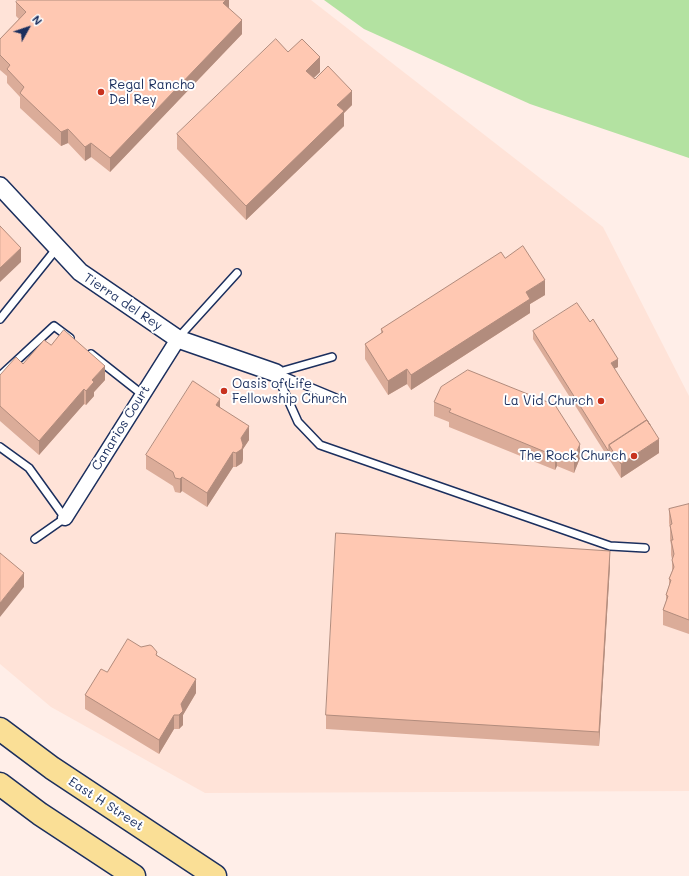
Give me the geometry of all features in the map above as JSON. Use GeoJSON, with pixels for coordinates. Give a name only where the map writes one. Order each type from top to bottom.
{"type":"FeatureCollection","features":[{"type":"Feature","properties":{"kind":"main road","name":"East H Street"},"geometry":{"type":"LineString","coordinates":[[0,730],[52,768],[215,876]]}},
{"type":"Feature","properties":{"kind":"main road"},"geometry":{"type":"LineString","coordinates":[[0,784],[40,814],[134,876]]}},
{"type":"Feature","properties":{"kind":"street","name":"Tierra del Rey"},"geometry":{"type":"LineString","coordinates":[[0,186],[80,272],[178,338],[276,373]]}},
{"type":"Feature","properties":{"kind":"street","name":"Canarios Court"},"geometry":{"type":"LineString","coordinates":[[65,518],[178,338]]}},
{"type":"Feature","properties":{"kind":"lane"},"geometry":{"type":"LineString","coordinates":[[0,319],[58,248]]}},
{"type":"Feature","properties":{"kind":"lane"},"geometry":{"type":"LineString","coordinates":[[178,338],[237,273]]}},
{"type":"Feature","properties":{"kind":"lane"},"geometry":{"type":"LineString","coordinates":[[0,376],[54,326],[143,395]]}},
{"type":"Feature","properties":{"kind":"lane"},"geometry":{"type":"LineString","coordinates":[[276,373],[332,357]]}},
{"type":"Feature","properties":{"kind":"lane"},"geometry":{"type":"LineString","coordinates":[[276,373],[336,398]]}},
{"type":"Feature","properties":{"kind":"lane"},"geometry":{"type":"LineString","coordinates":[[276,373],[298,422],[320,445],[610,546],[645,548]]}},
{"type":"Feature","properties":{"kind":"lane"},"geometry":{"type":"LineString","coordinates":[[0,447],[29,468],[65,518],[35,539]]}},
{"type":"Feature","properties":{"kind":"shaded area"},"geometry":{"type":"Polygon","coordinates":[[[0,0],[311,0],[603,227],[689,396],[689,791],[205,793],[51,707],[0,664],[0,0]]]}},
{"type":"Feature","properties":{"kind":"green space"},"geometry":{"type":"Polygon","coordinates":[[[324,0],[689,0],[689,158],[530,104],[364,29],[324,0]]]}},
{"type":"Feature","properties":{"kind":"building","name":"Regal Rancho Del Rey"},"geometry":{"type":"Polygon","coordinates":[[[18,0],[226,0],[223,3],[242,20],[110,158],[91,143],[85,147],[68,129],[61,132],[20,93],[24,87],[7,69],[10,65],[0,55],[0,39],[26,12],[16,2],[18,0]]]}},
{"type":"Feature","properties":{"kind":"building"},"geometry":{"type":"Polygon","coordinates":[[[276,39],[288,52],[302,39],[320,57],[306,71],[315,79],[328,66],[352,91],[337,105],[344,111],[246,206],[177,134],[276,39]]]}},
{"type":"Feature","properties":{"kind":"building"},"geometry":{"type":"Polygon","coordinates":[[[0,226],[21,248],[0,268],[0,226]]]}},
{"type":"Feature","properties":{"kind":"building"},"geometry":{"type":"Polygon","coordinates":[[[523,246],[545,280],[526,292],[530,299],[411,375],[407,369],[388,381],[365,344],[383,332],[381,329],[501,252],[505,258],[523,246]]]}},
{"type":"Feature","properties":{"kind":"building","name":"La Vid Church"},"geometry":{"type":"Polygon","coordinates":[[[577,303],[590,322],[593,319],[618,359],[611,363],[647,420],[609,445],[609,452],[533,331],[577,303]]]}},
{"type":"Feature","properties":{"kind":"building"},"geometry":{"type":"Polygon","coordinates":[[[64,330],[105,366],[92,380],[94,382],[86,391],[84,389],[39,441],[0,406],[0,375],[16,357],[23,364],[44,340],[51,345],[64,330]]]}},
{"type":"Feature","properties":{"kind":"building"},"geometry":{"type":"Polygon","coordinates":[[[468,370],[555,405],[580,444],[574,458],[557,452],[555,456],[449,412],[451,409],[434,402],[441,387],[468,370]]]}},
{"type":"Feature","properties":{"kind":"building"},"geometry":{"type":"Polygon","coordinates":[[[193,381],[220,399],[216,405],[249,426],[241,438],[243,445],[242,449],[236,453],[233,452],[207,493],[182,477],[180,479],[175,478],[173,472],[146,455],[193,381]]]}},
{"type":"Feature","properties":{"kind":"building"},"geometry":{"type":"Polygon","coordinates":[[[647,420],[659,439],[621,464],[609,445],[647,420]]]}},
{"type":"Feature","properties":{"kind":"building"},"geometry":{"type":"Polygon","coordinates":[[[689,504],[689,620],[663,610],[668,596],[666,595],[671,580],[669,579],[674,567],[672,560],[674,554],[671,540],[673,540],[670,525],[672,524],[669,509],[689,504]]]}},
{"type":"Feature","properties":{"kind":"building"},"geometry":{"type":"Polygon","coordinates":[[[336,533],[610,551],[599,732],[326,715],[336,533]]]}},
{"type":"Feature","properties":{"kind":"building"},"geometry":{"type":"Polygon","coordinates":[[[0,553],[24,573],[0,603],[0,553]]]}},
{"type":"Feature","properties":{"kind":"building"},"geometry":{"type":"Polygon","coordinates":[[[128,639],[141,647],[152,646],[157,652],[156,655],[196,679],[181,704],[183,711],[179,715],[174,715],[159,740],[85,695],[101,669],[107,672],[128,639]]]}},
{"type":"Feature","properties":{"kind":"place","name":"Regal Rancho Del Rey"},"geometry":{"type":"Point","coordinates":[101,92]}},
{"type":"Feature","properties":{"kind":"place","name":"Oasis of Life Fellowship Church"},"geometry":{"type":"Point","coordinates":[224,391]}},
{"type":"Feature","properties":{"kind":"place","name":"La Vid Church"},"geometry":{"type":"Point","coordinates":[601,401]}},
{"type":"Feature","properties":{"kind":"place","name":"The Rock Church"},"geometry":{"type":"Point","coordinates":[634,456]}}]}
